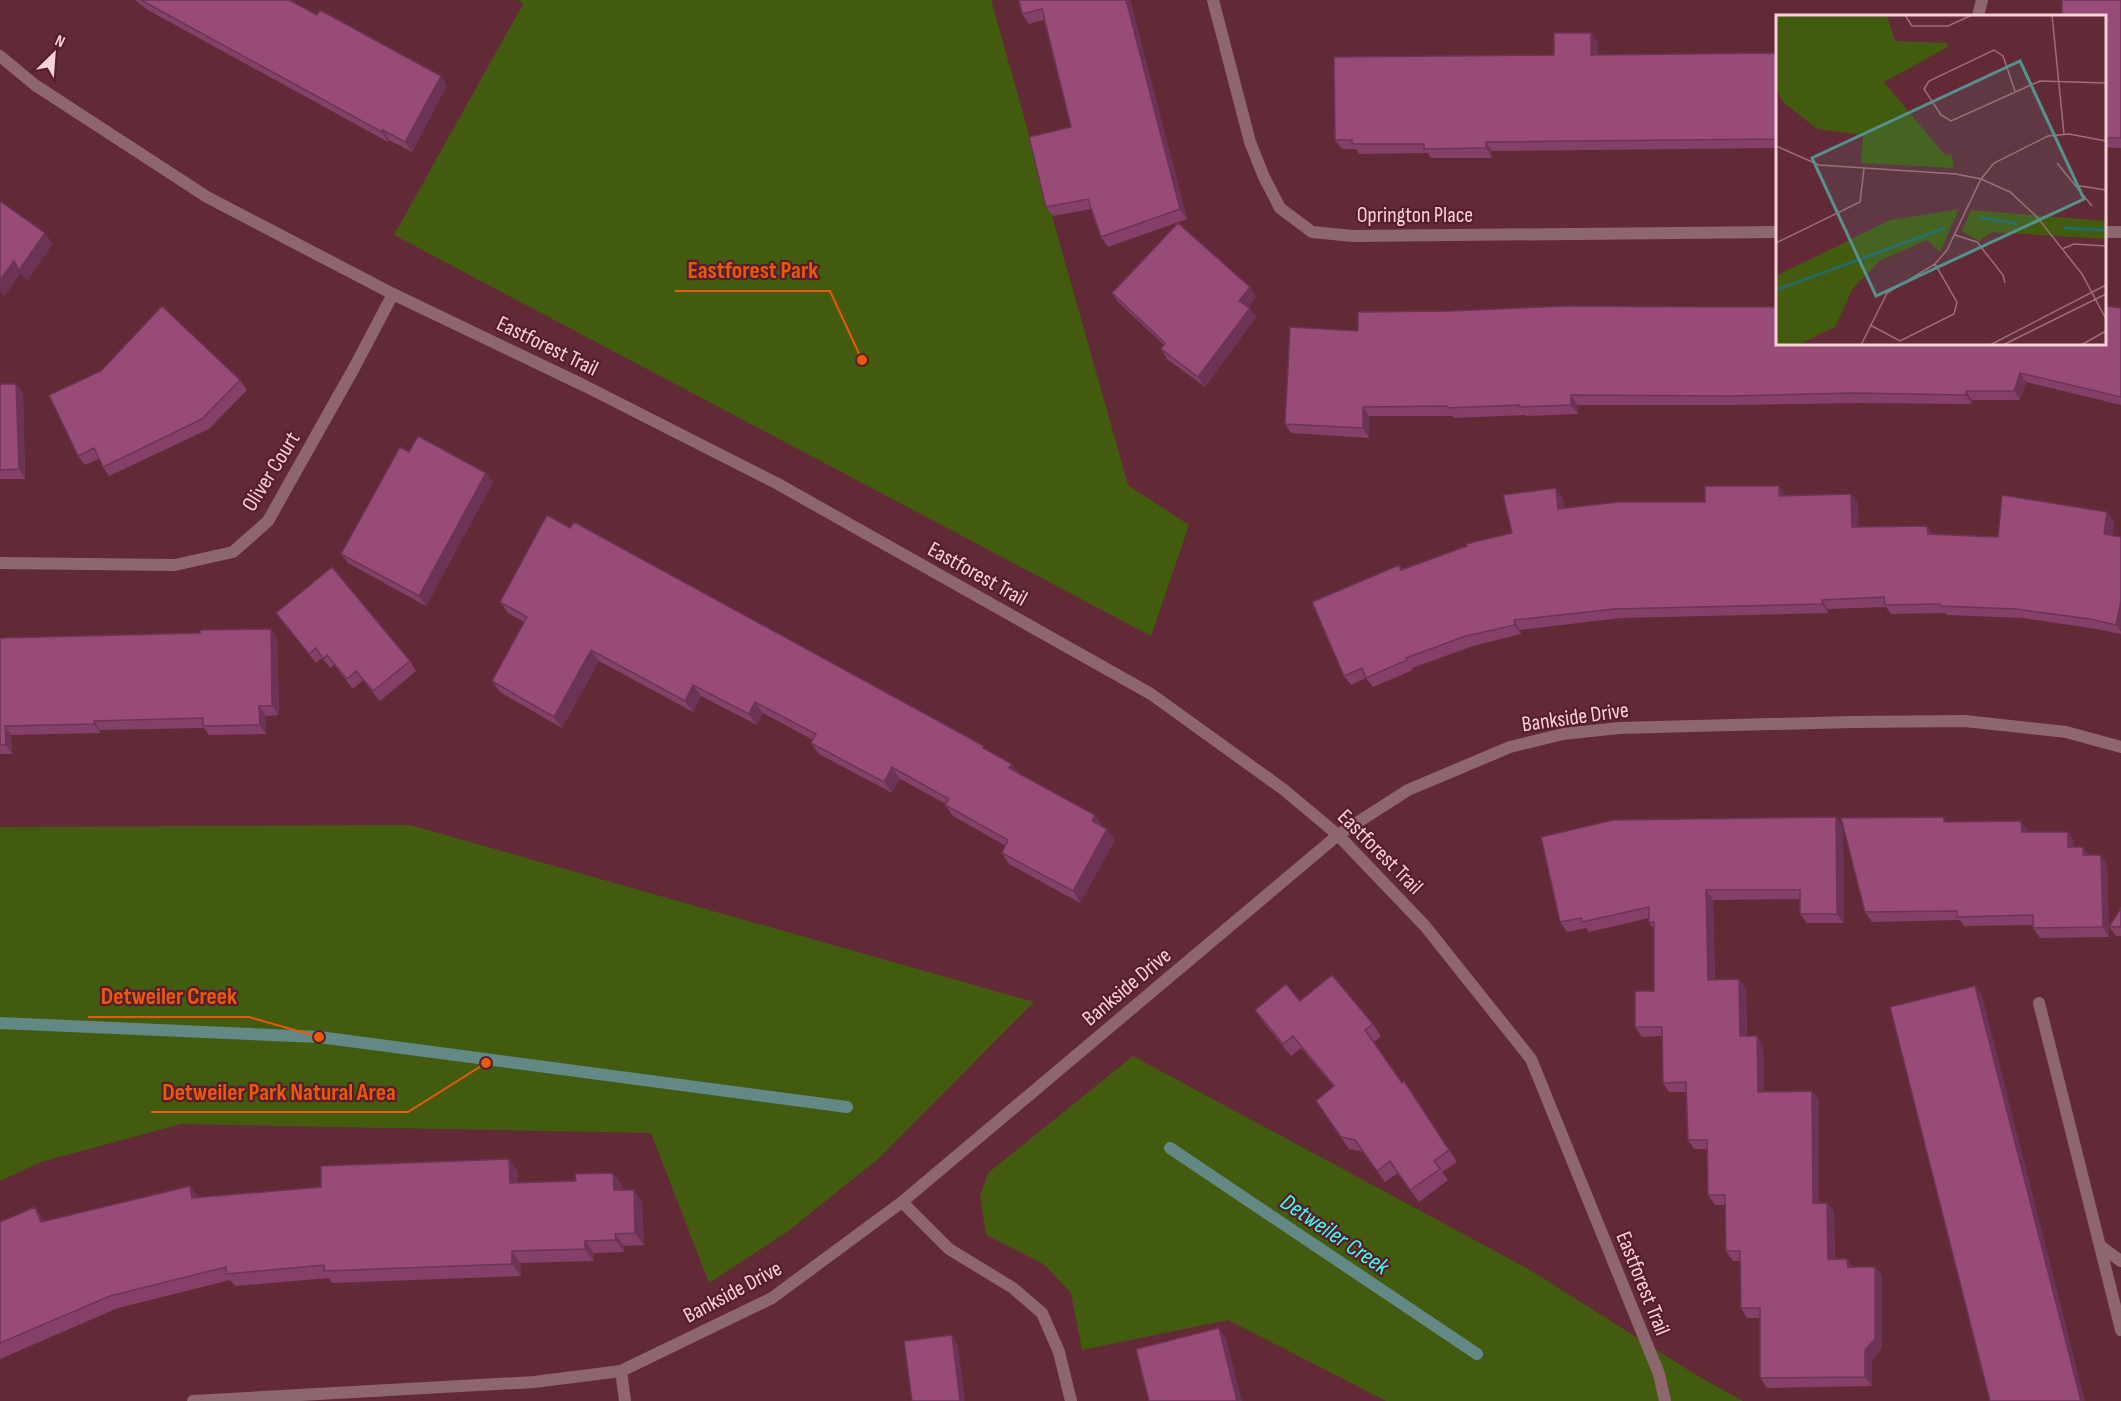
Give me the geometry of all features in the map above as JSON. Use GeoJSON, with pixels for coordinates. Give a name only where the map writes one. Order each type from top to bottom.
{"type":"FeatureCollection","features":[{"type":"Feature","properties":{"kind":"street","name":"Oprington Place"},"geometry":{"type":"LineString","coordinates":[[1213,0],[1250,142],[1264,177],[1280,208],[1312,232],[1353,236],[1776,232]]}},
{"type":"Feature","properties":{"kind":"street"},"geometry":{"type":"LineString","coordinates":[[1978,15],[1982,0]]}},
{"type":"Feature","properties":{"kind":"street","name":"Eastforest Trail"},"geometry":{"type":"LineString","coordinates":[[0,56],[36,85],[207,197],[393,294],[585,386],[778,484],[1151,694],[1283,789],[1338,835],[1425,926],[1531,1059],[1659,1374],[1665,1401]]}},
{"type":"Feature","properties":{"kind":"street","name":"Oliver Court"},"geometry":{"type":"LineString","coordinates":[[0,563],[176,565],[233,552],[268,521],[393,294]]}},
{"type":"Feature","properties":{"kind":"street","name":"Bankside Drive"},"geometry":{"type":"LineString","coordinates":[[193,1401],[534,1382],[621,1371],[772,1298],[902,1202],[1338,835],[1408,790],[1500,751],[1563,734],[1619,728],[1965,721],[2066,732],[2121,747]]}},
{"type":"Feature","properties":{"kind":"street"},"geometry":{"type":"LineString","coordinates":[[2039,1003],[2121,1330]]}},
{"type":"Feature","properties":{"kind":"street"},"geometry":{"type":"LineString","coordinates":[[902,1202],[949,1249],[1013,1288],[1042,1313],[1059,1352],[1071,1401]]}},
{"type":"Feature","properties":{"kind":"street"},"geometry":{"type":"LineString","coordinates":[[2100,1246],[2121,1261]]}},
{"type":"Feature","properties":{"kind":"street"},"geometry":{"type":"LineString","coordinates":[[621,1371],[625,1401]]}},
{"type":"Feature","properties":{"kind":"green space"},"geometry":{"type":"Polygon","coordinates":[[[518,0],[991,0],[1128,485],[1189,525],[1151,636],[394,235],[523,4],[518,0]]]}},
{"type":"Feature","properties":{"kind":"green space"},"geometry":{"type":"Polygon","coordinates":[[[410,825],[1034,1002],[878,1159],[787,1232],[709,1283],[651,1133],[181,1124],[41,1162],[0,1181],[0,827],[410,825]]]}},
{"type":"Feature","properties":{"kind":"green space"},"geometry":{"type":"Polygon","coordinates":[[[1133,1056],[1530,1270],[1698,1376],[1743,1401],[1386,1401],[1228,1320],[1082,1350],[1071,1293],[1045,1265],[986,1235],[980,1196],[988,1173],[1133,1056]]]}},
{"type":"Feature","properties":{"kind":"building"},"geometry":{"type":"Polygon","coordinates":[[[141,0],[289,0],[317,15],[320,10],[441,76],[405,142],[383,130],[382,132],[141,0]]]}},
{"type":"Feature","properties":{"kind":"building"},"geometry":{"type":"Polygon","coordinates":[[[1019,0],[1126,0],[1180,209],[1101,237],[1088,199],[1046,207],[1029,137],[1071,127],[1042,9],[1022,14],[1019,0]]]}},
{"type":"Feature","properties":{"kind":"building"},"geometry":{"type":"Polygon","coordinates":[[[2062,0],[2121,0],[2121,138],[2106,138],[2106,15],[2062,15],[2062,0]]]}},
{"type":"Feature","properties":{"kind":"building"},"geometry":{"type":"Polygon","coordinates":[[[1554,33],[1591,33],[1591,55],[1776,53],[1776,139],[1486,142],[1486,148],[1424,149],[1424,144],[1352,144],[1352,140],[1335,140],[1334,57],[1554,55],[1554,33]]]}},
{"type":"Feature","properties":{"kind":"building"},"geometry":{"type":"Polygon","coordinates":[[[0,201],[45,233],[19,270],[14,261],[0,280],[0,201]]]}},
{"type":"Feature","properties":{"kind":"building"},"geometry":{"type":"Polygon","coordinates":[[[1178,223],[1250,287],[1239,301],[1250,308],[1198,377],[1161,349],[1165,343],[1112,293],[1178,223]]]}},
{"type":"Feature","properties":{"kind":"building"},"geometry":{"type":"Polygon","coordinates":[[[162,306],[240,380],[202,419],[103,467],[94,448],[78,456],[49,395],[101,371],[162,306]]]}},
{"type":"Feature","properties":{"kind":"building"},"geometry":{"type":"Polygon","coordinates":[[[1567,306],[1776,307],[1776,345],[2106,345],[2106,306],[2121,308],[2121,397],[2020,373],[2014,391],[1966,391],[1966,395],[1854,393],[1731,396],[1571,395],[1571,405],[1447,408],[1447,406],[1363,407],[1363,428],[1285,424],[1290,327],[1358,331],[1358,312],[1567,306]]]}},
{"type":"Feature","properties":{"kind":"building"},"geometry":{"type":"Polygon","coordinates":[[[0,384],[16,384],[19,469],[0,470],[0,384]]]}},
{"type":"Feature","properties":{"kind":"building"},"geometry":{"type":"Polygon","coordinates":[[[418,436],[486,473],[419,596],[341,554],[400,447],[409,452],[418,436]]]}},
{"type":"Feature","properties":{"kind":"building"},"geometry":{"type":"Polygon","coordinates":[[[1705,486],[1779,486],[1779,496],[1851,494],[1852,527],[1927,526],[1928,534],[1998,537],[2002,495],[2107,512],[2104,534],[2121,537],[2121,601],[2116,625],[2090,619],[2016,609],[1940,606],[1940,604],[1885,605],[1884,597],[1822,600],[1822,604],[1614,609],[1514,620],[1515,625],[1466,636],[1406,658],[1407,660],[1366,678],[1362,668],[1344,676],[1312,602],[1399,565],[1401,570],[1467,546],[1466,544],[1512,533],[1503,495],[1556,488],[1558,509],[1618,502],[1705,502],[1705,486]]]}},
{"type":"Feature","properties":{"kind":"building"},"geometry":{"type":"Polygon","coordinates":[[[547,515],[570,528],[574,522],[984,746],[983,748],[1012,764],[1009,768],[1095,815],[1092,821],[1107,829],[1073,891],[1002,853],[1008,840],[945,805],[949,799],[892,767],[884,782],[811,743],[816,734],[755,702],[749,714],[693,685],[685,701],[591,650],[554,717],[492,681],[527,617],[500,602],[547,515]]]}},
{"type":"Feature","properties":{"kind":"building"},"geometry":{"type":"Polygon","coordinates":[[[332,567],[410,661],[373,691],[356,671],[347,679],[327,655],[323,659],[316,648],[309,654],[276,613],[332,567]]]}},
{"type":"Feature","properties":{"kind":"building"},"geometry":{"type":"Polygon","coordinates":[[[271,629],[272,706],[259,706],[260,725],[203,726],[203,718],[5,726],[6,745],[0,745],[0,638],[271,629]]]}},
{"type":"Feature","properties":{"kind":"building"},"geometry":{"type":"Polygon","coordinates":[[[1836,817],[1837,914],[1800,914],[1800,890],[1706,890],[1708,980],[1739,979],[1740,1036],[1757,1036],[1758,1092],[1812,1091],[1813,1203],[1827,1203],[1828,1259],[1847,1259],[1848,1267],[1875,1267],[1875,1339],[1865,1350],[1865,1377],[1760,1378],[1760,1308],[1741,1308],[1740,1251],[1726,1251],[1725,1195],[1708,1195],[1707,1140],[1688,1140],[1686,1082],[1663,1083],[1662,1027],[1635,1027],[1635,991],[1654,991],[1654,922],[1649,922],[1649,907],[1582,922],[1581,918],[1560,922],[1541,837],[1613,820],[1836,817]]]}},
{"type":"Feature","properties":{"kind":"building"},"geometry":{"type":"Polygon","coordinates":[[[1944,817],[1944,822],[2021,821],[2022,832],[2068,832],[2068,847],[2083,847],[2083,855],[2101,855],[2103,927],[2033,928],[2033,915],[1957,917],[1957,911],[1865,912],[1841,818],[1944,817]]]}},
{"type":"Feature","properties":{"kind":"building"},"geometry":{"type":"Polygon","coordinates":[[[2121,908],[2121,927],[2109,927],[2121,908]]]}},
{"type":"Feature","properties":{"kind":"building"},"geometry":{"type":"Polygon","coordinates":[[[1332,975],[1373,1024],[1365,1030],[1402,1083],[1404,1081],[1449,1150],[1434,1161],[1440,1169],[1410,1190],[1390,1161],[1377,1171],[1355,1140],[1341,1137],[1316,1101],[1334,1086],[1293,1036],[1283,1044],[1255,1010],[1286,984],[1300,1001],[1332,975]]]}},
{"type":"Feature","properties":{"kind":"building"},"geometry":{"type":"Polygon","coordinates":[[[1975,986],[2081,1401],[1990,1401],[1890,1007],[1975,986]]]}},
{"type":"Feature","properties":{"kind":"building"},"geometry":{"type":"Polygon","coordinates":[[[509,1159],[510,1183],[576,1181],[575,1174],[613,1173],[614,1190],[634,1190],[635,1233],[615,1234],[616,1240],[585,1241],[585,1249],[512,1251],[512,1264],[324,1271],[324,1265],[226,1274],[226,1267],[110,1296],[0,1343],[0,1222],[35,1207],[41,1222],[190,1186],[192,1198],[321,1187],[321,1166],[509,1159]]]}},
{"type":"Feature","properties":{"kind":"building"},"geometry":{"type":"Polygon","coordinates":[[[1219,1328],[1237,1401],[1149,1401],[1136,1349],[1219,1328]]]}},
{"type":"Feature","properties":{"kind":"building"},"geometry":{"type":"Polygon","coordinates":[[[952,1335],[960,1401],[912,1401],[904,1341],[952,1335]]]}},
{"type":"Feature","properties":{"kind":"waterway","name":"Detweiler Creek"},"geometry":{"type":"LineString","coordinates":[[0,1023],[319,1037],[847,1107]]}},
{"type":"Feature","properties":{"kind":"waterway","name":"Detweiler Creek"},"geometry":{"type":"LineString","coordinates":[[1170,1148],[1477,1354]]}},
{"type":"Feature","properties":{"kind":"place","name":"Eastforest Park"},"geometry":{"type":"Point","coordinates":[862,360]}},
{"type":"Feature","properties":{"kind":"place","name":"Detweiler Creek"},"geometry":{"type":"Point","coordinates":[319,1037]}},
{"type":"Feature","properties":{"kind":"place","name":"Detweiler Park Natural Area"},"geometry":{"type":"Point","coordinates":[486,1063]}}]}
